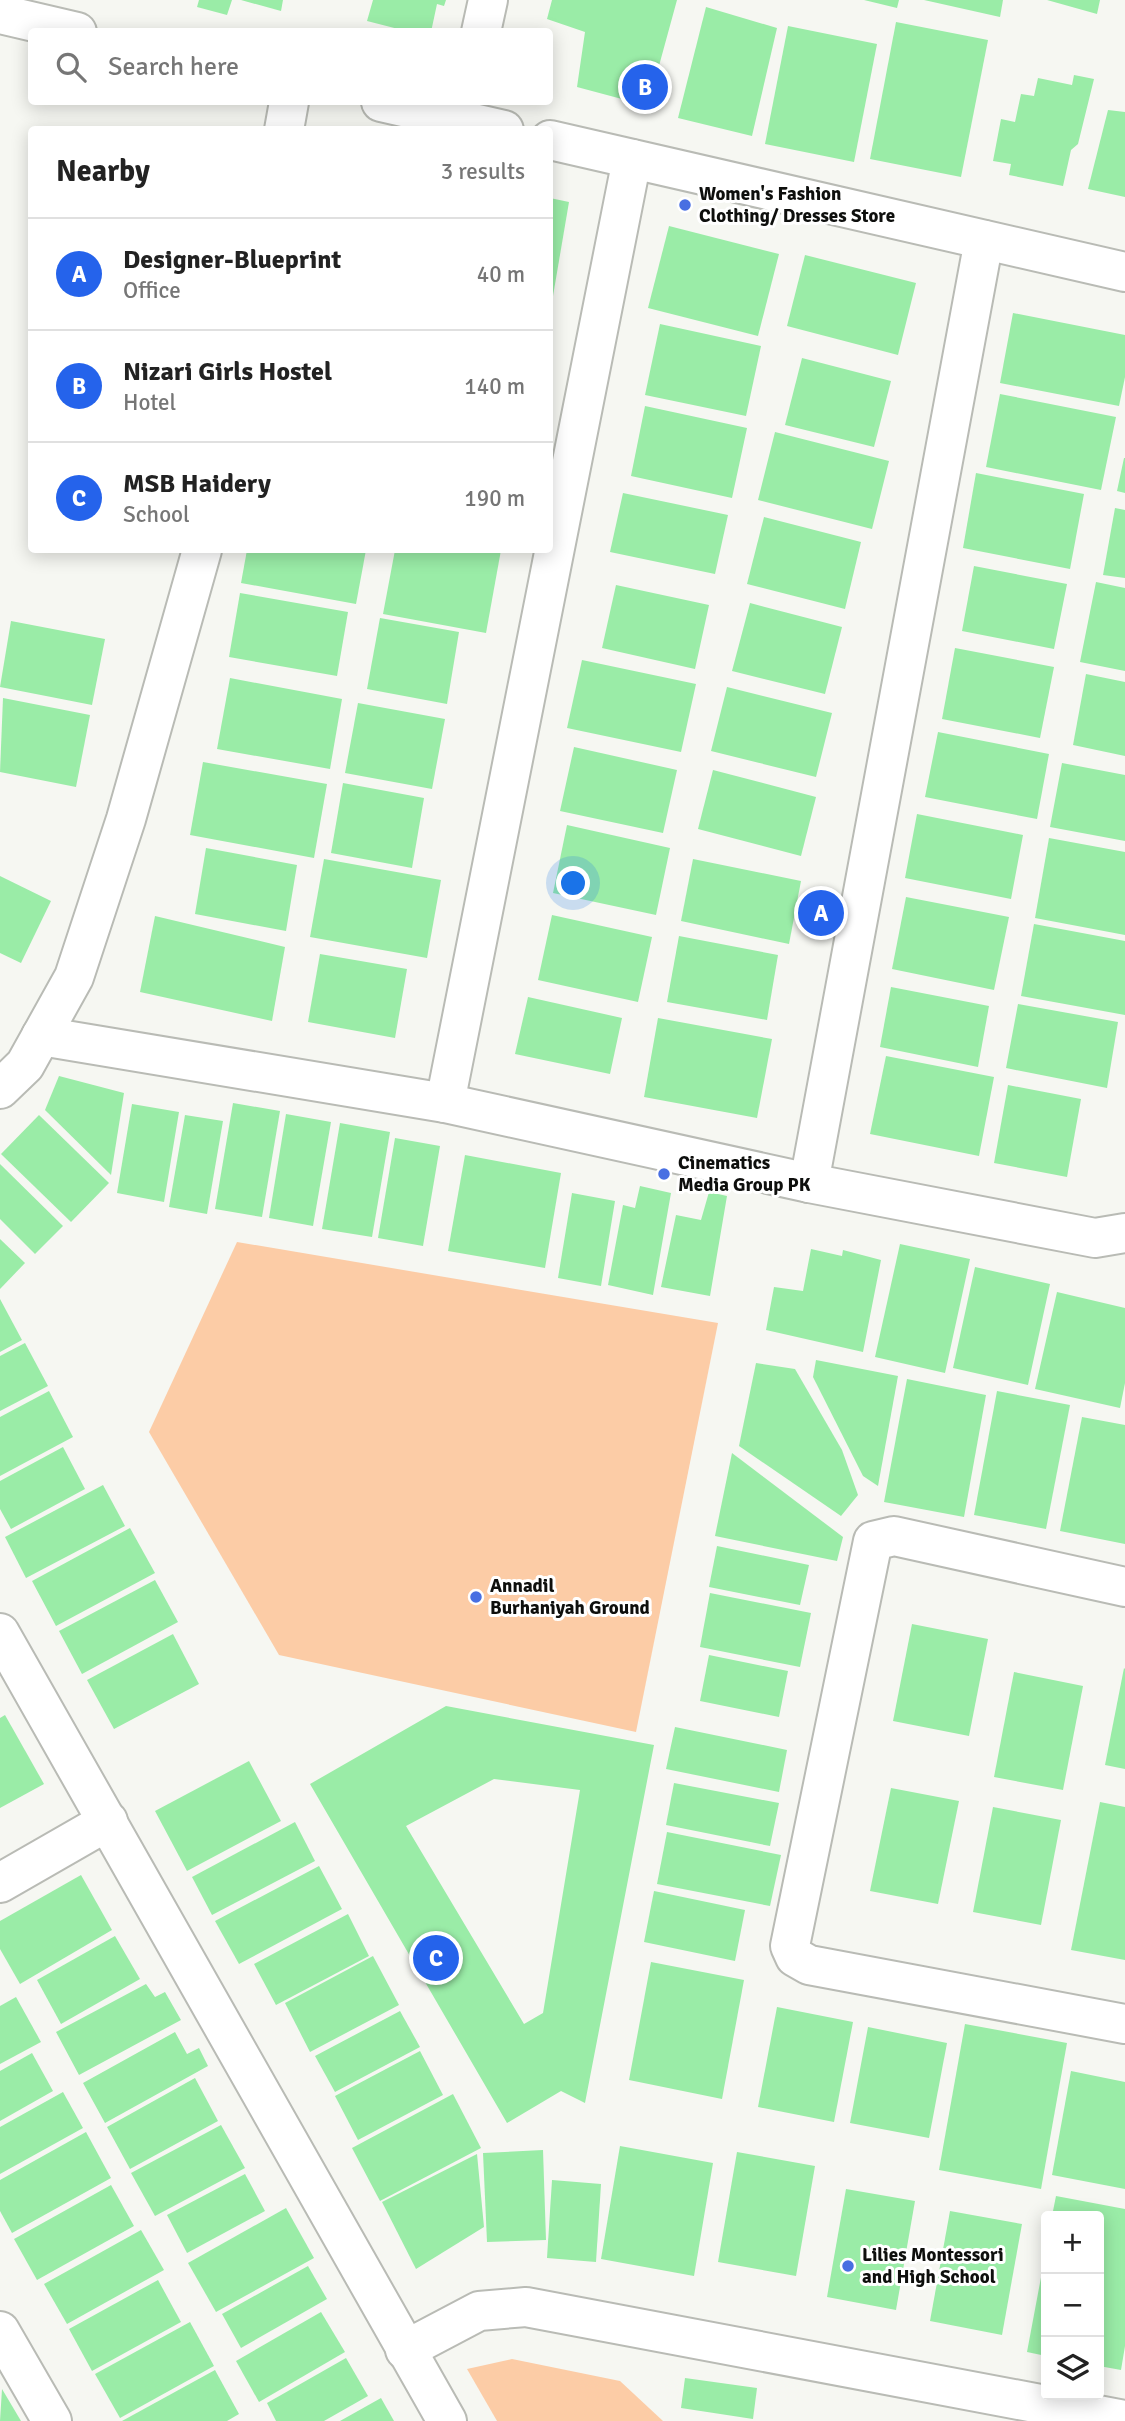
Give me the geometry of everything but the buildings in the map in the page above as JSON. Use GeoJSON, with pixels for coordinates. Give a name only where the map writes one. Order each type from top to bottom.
{"type":"FeatureCollection","features":[{"type":"Feature","properties":{"kind":"street"},"geometry":{"type":"LineString","coordinates":[[482,28],[488,0]]}},
{"type":"Feature","properties":{"kind":"street"},"geometry":{"type":"LineString","coordinates":[[0,14],[61,28]]}},
{"type":"Feature","properties":{"kind":"street"},"geometry":{"type":"LineString","coordinates":[[285,126],[288,105]]}},
{"type":"Feature","properties":{"kind":"street"},"geometry":{"type":"LineString","coordinates":[[408,105],[463,111],[495,126]]}},
{"type":"Feature","properties":{"kind":"street"},"geometry":{"type":"LineString","coordinates":[[553,141],[1125,272]]}},
{"type":"Feature","properties":{"kind":"street"},"geometry":{"type":"LineString","coordinates":[[445,1103],[632,159]]}},
{"type":"Feature","properties":{"kind":"street"},"geometry":{"type":"LineString","coordinates":[[809,1183],[984,240]]}},
{"type":"Feature","properties":{"kind":"street"},"geometry":{"type":"LineString","coordinates":[[0,1089],[25,1065],[78,964],[130,806],[201,553]]}},
{"type":"Feature","properties":{"kind":"street"},"geometry":{"type":"LineString","coordinates":[[41,1036],[445,1103],[809,1183],[1095,1238],[1125,1233]]}},
{"type":"Feature","properties":{"kind":"street"},"geometry":{"type":"LineString","coordinates":[[1125,1587],[894,1536],[873,1541],[790,1946],[795,1957],[809,1965],[1125,2024]]}},
{"type":"Feature","properties":{"kind":"street"},"geometry":{"type":"LineString","coordinates":[[0,1633],[221,2017],[404,2350],[447,2421]]}},
{"type":"Feature","properties":{"kind":"street"},"geometry":{"type":"LineString","coordinates":[[0,1882],[108,1821]]}},
{"type":"Feature","properties":{"kind":"street"},"geometry":{"type":"LineString","coordinates":[[404,2350],[479,2311],[526,2306],[1125,2420]]}},
{"type":"Feature","properties":{"kind":"street"},"geometry":{"type":"LineString","coordinates":[[0,2331],[52,2421]]}},
{"type":"Feature","properties":{"kind":"shaded area"},"geometry":{"type":"Polygon","coordinates":[[[237,1242],[718,1323],[636,1732],[279,1655],[149,1432],[237,1242]]]}},
{"type":"Feature","properties":{"kind":"shaded area"},"geometry":{"type":"Polygon","coordinates":[[[512,2359],[620,2381],[663,2421],[497,2421],[467,2369],[512,2359]]]}},
{"type":"Feature","properties":{"kind":"place","name":"Nizari Girls Hostel"},"geometry":{"type":"Point","coordinates":[645,87]}},
{"type":"Feature","properties":{"kind":"place","name":"Women's Fashion Clothing/ Dresses Store"},"geometry":{"type":"Point","coordinates":[685,205]}},
{"type":"Feature","properties":{"kind":"place","name":"Designer-Blueprint"},"geometry":{"type":"Point","coordinates":[821,913]}},
{"type":"Feature","properties":{"kind":"place","name":"Cinematics Media Group PK"},"geometry":{"type":"Point","coordinates":[664,1174]}},
{"type":"Feature","properties":{"kind":"place","name":"Annadil Burhaniyah Ground"},"geometry":{"type":"Point","coordinates":[476,1597]}},
{"type":"Feature","properties":{"kind":"place","name":"MSB Haidery"},"geometry":{"type":"Point","coordinates":[436,1958]}},
{"type":"Feature","properties":{"kind":"place","name":"Lilies Montessori and High School"},"geometry":{"type":"Point","coordinates":[848,2266]}}]}
